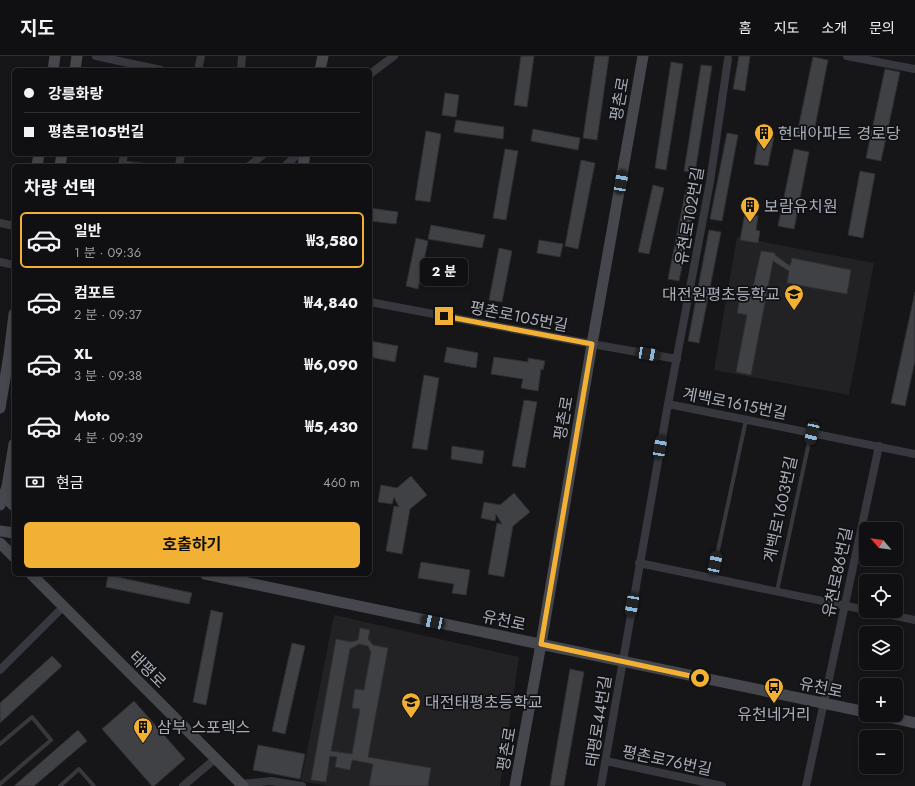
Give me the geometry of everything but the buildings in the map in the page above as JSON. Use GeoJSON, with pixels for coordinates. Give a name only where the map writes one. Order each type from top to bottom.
{"type":"FeatureCollection","features":[{"type":"Feature","properties":{"kind":"main road"},"geometry":{"type":"LineString","coordinates":[[53,68],[55,56]]}},
{"type":"Feature","properties":{"kind":"main road"},"geometry":{"type":"LineString","coordinates":[[75,68],[77,56]]}},
{"type":"Feature","properties":{"kind":"main road"},"geometry":{"type":"LineString","coordinates":[[320,68],[323,56]]}},
{"type":"Feature","properties":{"kind":"main road","name":"평촌로"},"geometry":{"type":"LineString","coordinates":[[515,786],[643,56]]}},
{"type":"Feature","properties":{"kind":"main road"},"geometry":{"type":"LineString","coordinates":[[0,408],[5,357],[12,324]]}},
{"type":"Feature","properties":{"kind":"main road"},"geometry":{"type":"LineString","coordinates":[[0,505],[7,487],[12,456]]}},
{"type":"Feature","properties":{"kind":"main road"},"geometry":{"type":"LineString","coordinates":[[7,487],[10,502],[12,504]]}},
{"type":"Feature","properties":{"kind":"main road"},"geometry":{"type":"LineString","coordinates":[[0,531],[12,533]]}},
{"type":"Feature","properties":{"kind":"main road"},"geometry":{"type":"LineString","coordinates":[[0,543],[12,555]]}},
{"type":"Feature","properties":{"kind":"main road","name":"태평로"},"geometry":{"type":"LineString","coordinates":[[33,576],[241,785]]}},
{"type":"Feature","properties":{"kind":"main road","name":"유천로"},"geometry":{"type":"LineString","coordinates":[[232,577],[859,711]]}},
{"type":"Feature","properties":{"kind":"main road"},"geometry":{"type":"LineString","coordinates":[[903,720],[915,723]]}},
{"type":"Feature","properties":{"kind":"street"},"geometry":{"type":"LineString","coordinates":[[96,56],[114,58],[138,67]]}},
{"type":"Feature","properties":{"kind":"street"},"geometry":{"type":"LineString","coordinates":[[198,68],[201,56]]}},
{"type":"Feature","properties":{"kind":"street"},"geometry":{"type":"LineString","coordinates":[[241,68],[242,56]]}},
{"type":"Feature","properties":{"kind":"street"},"geometry":{"type":"LineString","coordinates":[[372,72],[394,56]]}},
{"type":"Feature","properties":{"kind":"street"},"geometry":{"type":"LineString","coordinates":[[847,56],[915,69]]}},
{"type":"Feature","properties":{"kind":"street","name":"유천로102번길"},"geometry":{"type":"LineString","coordinates":[[622,661],[676,359],[710,182],[728,59]]}},
{"type":"Feature","properties":{"kind":"street"},"geometry":{"type":"LineString","coordinates":[[252,164],[262,156]]}},
{"type":"Feature","properties":{"kind":"street"},"geometry":{"type":"LineString","coordinates":[[286,164],[296,156]]}},
{"type":"Feature","properties":{"kind":"street"},"geometry":{"type":"LineString","coordinates":[[0,223],[12,226]]}},
{"type":"Feature","properties":{"kind":"street"},"geometry":{"type":"LineString","coordinates":[[0,262],[12,265]]}},
{"type":"Feature","properties":{"kind":"street","name":"평촌로105번길"},"geometry":{"type":"LineString","coordinates":[[372,302],[676,359]]}},
{"type":"Feature","properties":{"kind":"street","name":"계백로1615번길"},"geometry":{"type":"LineString","coordinates":[[668,404],[915,454]]}},
{"type":"Feature","properties":{"kind":"street","name":"유천로86번길"},"geometry":{"type":"LineString","coordinates":[[806,786],[879,446]]}},
{"type":"Feature","properties":{"kind":"street"},"geometry":{"type":"LineString","coordinates":[[639,563],[859,608]]}},
{"type":"Feature","properties":{"kind":"street"},"geometry":{"type":"LineString","coordinates":[[0,670],[64,607]]}},
{"type":"Feature","properties":{"kind":"street"},"geometry":{"type":"LineString","coordinates":[[903,617],[915,620]]}},
{"type":"Feature","properties":{"kind":"street","name":"태평로44번길"},"geometry":{"type":"LineString","coordinates":[[601,786],[622,661]]}},
{"type":"Feature","properties":{"kind":"street"},"geometry":{"type":"LineString","coordinates":[[183,786],[215,759]]}},
{"type":"Feature","properties":{"kind":"street","name":"평촌로76번길"},"geometry":{"type":"LineString","coordinates":[[606,761],[722,786]]}},
{"type":"Feature","properties":{"kind":"street"},"geometry":{"type":"LineString","coordinates":[[241,785],[271,781],[302,786]]}},
{"type":"Feature","properties":{"kind":"lane"},"geometry":{"type":"LineString","coordinates":[[712,578],[746,420]]}},
{"type":"Feature","properties":{"kind":"lane","name":"계백로1603번길"},"geometry":{"type":"LineString","coordinates":[[777,591],[812,433]]}},
{"type":"Feature","properties":{"kind":"lane"},"geometry":{"type":"LineString","coordinates":[[0,744],[32,717],[51,740],[0,784]]}},
{"type":"Feature","properties":{"kind":"lane"},"geometry":{"type":"LineString","coordinates":[[60,786],[79,769],[94,786]]}},
{"type":"Feature","properties":{"kind":"shaded area","name":"대전원평초등학교"},"geometry":{"type":"Polygon","coordinates":[[[737,237],[874,263],[849,395],[714,370],[737,237]]]}},
{"type":"Feature","properties":{"kind":"shaded area","name":"대전태평초등학교"},"geometry":{"type":"Polygon","coordinates":[[[334,615],[519,657],[500,786],[327,786],[301,781],[334,615]]]}},
{"type":"Feature","properties":{"kind":"place","name":"현대아파트 경로당"},"geometry":{"type":"Point","coordinates":[764,150]}},
{"type":"Feature","properties":{"kind":"place","name":"보람유치원"},"geometry":{"type":"Point","coordinates":[750,223]}},
{"type":"Feature","properties":{"kind":"place","name":"대전원평초등학교"},"geometry":{"type":"Point","coordinates":[794,311]}},
{"type":"Feature","properties":{"kind":"place","name":"유천네거리"},"geometry":{"type":"Point","coordinates":[774,704]}},
{"type":"Feature","properties":{"kind":"place","name":"대전태평초등학교"},"geometry":{"type":"Point","coordinates":[411,719]}},
{"type":"Feature","properties":{"kind":"place","name":"삼부 스포렉스"},"geometry":{"type":"Point","coordinates":[143,744]}},
{"type":"Feature","properties":{"kind":"route"},"geometry":{"type":"LineString","coordinates":[[444,316],[592,344],[541,644],[700,678]]}}]}
